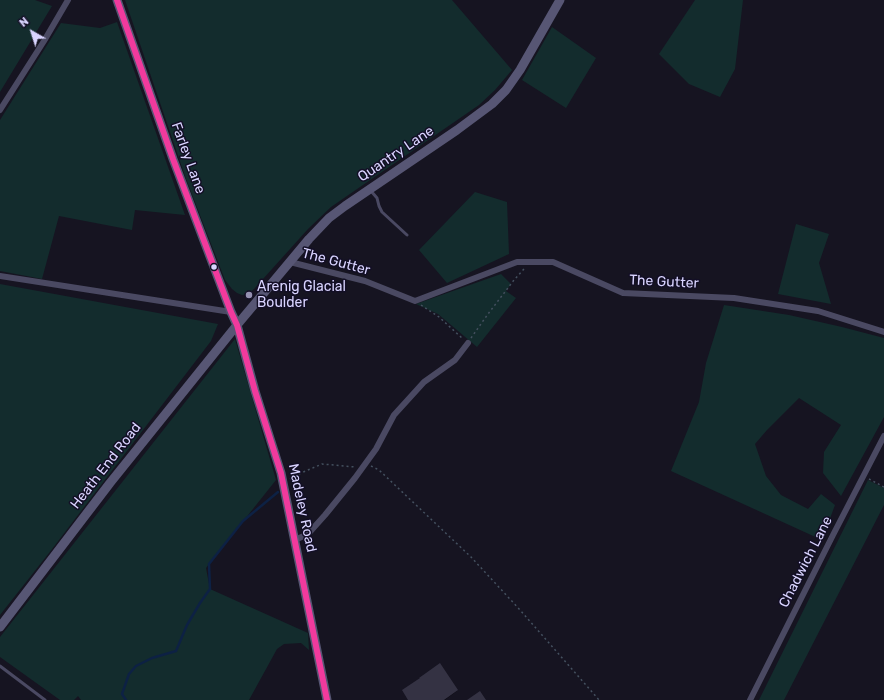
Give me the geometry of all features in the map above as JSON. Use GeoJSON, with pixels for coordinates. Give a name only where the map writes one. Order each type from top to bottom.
{"type":"FeatureCollection","features":[{"type":"Feature","properties":{"kind":"street"},"geometry":{"type":"LineString","coordinates":[[0,110],[68,0]]}},
{"type":"Feature","properties":{"kind":"street","name":"Farley Lane"},"geometry":{"type":"LineString","coordinates":[[116,0],[173,159],[237,325]]}},
{"type":"Feature","properties":{"kind":"street","name":"Quantry Lane"},"geometry":{"type":"LineString","coordinates":[[237,325],[309,239],[329,218],[457,130],[492,104],[506,90],[520,70],[560,0]]}},
{"type":"Feature","properties":{"kind":"street","name":"The Gutter"},"geometry":{"type":"LineString","coordinates":[[290,262],[365,281],[415,301],[517,262],[553,262],[623,293],[734,298],[818,311],[884,332]]}},
{"type":"Feature","properties":{"kind":"street"},"geometry":{"type":"LineString","coordinates":[[0,276],[231,312]]}},
{"type":"Feature","properties":{"kind":"street","name":"Madeley Road"},"geometry":{"type":"LineString","coordinates":[[237,325],[255,391],[281,473],[327,700]]}},
{"type":"Feature","properties":{"kind":"street","name":"Heath End Road"},"geometry":{"type":"LineString","coordinates":[[0,627],[110,483],[237,325]]}},
{"type":"Feature","properties":{"kind":"street"},"geometry":{"type":"LineString","coordinates":[[295,540],[308,534],[355,478],[376,449],[394,414],[424,382],[455,360],[468,342]]}},
{"type":"Feature","properties":{"kind":"street","name":"Chadwich Lane"},"geometry":{"type":"LineString","coordinates":[[750,700],[884,436]]}},
{"type":"Feature","properties":{"kind":"lane"},"geometry":{"type":"LineString","coordinates":[[370,189],[377,198],[382,212],[407,235]]}},
{"type":"Feature","properties":{"kind":"lane"},"geometry":{"type":"LineString","coordinates":[[0,666],[45,700]]}},
{"type":"Feature","properties":{"kind":"path"},"geometry":{"type":"LineString","coordinates":[[412,300],[439,317],[468,342],[529,262]]}},
{"type":"Feature","properties":{"kind":"path"},"geometry":{"type":"LineString","coordinates":[[283,483],[322,464],[363,467],[367,464],[379,470],[471,557],[521,611],[599,700]]}},
{"type":"Feature","properties":{"kind":"path"},"geometry":{"type":"LineString","coordinates":[[863,476],[884,487]]}},
{"type":"Feature","properties":{"kind":"green space"},"geometry":{"type":"Polygon","coordinates":[[[0,0],[35,0],[52,6],[0,92],[0,0]]]}},
{"type":"Feature","properties":{"kind":"green space"},"geometry":{"type":"Polygon","coordinates":[[[125,0],[452,0],[512,70],[495,90],[479,105],[331,207],[308,229],[254,289],[248,294],[242,295],[232,289],[225,280],[186,179],[125,0]]]}},
{"type":"Feature","properties":{"kind":"green space"},"geometry":{"type":"Polygon","coordinates":[[[695,0],[743,0],[735,69],[720,97],[689,84],[659,54],[695,0]]]}},
{"type":"Feature","properties":{"kind":"green space"},"geometry":{"type":"Polygon","coordinates":[[[117,22],[185,215],[135,210],[132,230],[59,216],[42,279],[0,271],[0,120],[61,23],[100,28],[117,22]]]}},
{"type":"Feature","properties":{"kind":"green space"},"geometry":{"type":"Polygon","coordinates":[[[552,27],[596,58],[566,108],[522,80],[552,27]]]}},
{"type":"Feature","properties":{"kind":"green space"},"geometry":{"type":"Polygon","coordinates":[[[475,192],[507,202],[509,254],[447,283],[419,250],[475,192]]]}},
{"type":"Feature","properties":{"kind":"green space"},"geometry":{"type":"Polygon","coordinates":[[[796,224],[829,234],[819,263],[831,304],[778,294],[796,224]]]}},
{"type":"Feature","properties":{"kind":"green space"},"geometry":{"type":"Polygon","coordinates":[[[501,274],[511,284],[506,291],[516,298],[477,347],[438,314],[416,304],[501,274]]]}},
{"type":"Feature","properties":{"kind":"green space"},"geometry":{"type":"Polygon","coordinates":[[[0,284],[218,324],[211,341],[0,615],[0,284]]]}},
{"type":"Feature","properties":{"kind":"green space"},"geometry":{"type":"Polygon","coordinates":[[[724,305],[789,315],[884,338],[884,417],[841,496],[823,473],[824,452],[841,425],[799,398],[755,444],[766,476],[781,495],[808,509],[821,494],[835,505],[822,540],[671,471],[699,402],[706,363],[724,305]]]}},
{"type":"Feature","properties":{"kind":"green space"},"geometry":{"type":"Polygon","coordinates":[[[235,339],[276,480],[206,568],[210,589],[308,633],[309,650],[301,643],[284,644],[277,649],[249,700],[81,700],[78,696],[74,700],[60,700],[0,657],[0,637],[235,339]]]}},
{"type":"Feature","properties":{"kind":"green space"},"geometry":{"type":"Polygon","coordinates":[[[868,480],[884,488],[884,505],[784,700],[759,700],[868,480]]]}},
{"type":"Feature","properties":{"kind":"building"},"geometry":{"type":"Polygon","coordinates":[[[440,663],[458,690],[444,700],[408,700],[402,690],[440,663]]]}},
{"type":"Feature","properties":{"kind":"building"},"geometry":{"type":"Polygon","coordinates":[[[480,691],[486,700],[467,700],[480,691]]]}},
{"type":"Feature","properties":{"kind":"waterway"},"geometry":{"type":"LineString","coordinates":[[126,700],[122,694],[129,674],[136,666],[152,658],[176,651],[187,625],[210,589],[209,564],[243,521],[278,492]]}},
{"type":"Feature","properties":{"kind":"transit line"},"geometry":{"type":"LineString","coordinates":[[117,0],[173,159],[237,325],[255,391],[281,473],[327,700]]}},
{"type":"Feature","properties":{"kind":"place","name":"Arenig Glacial Boulder"},"geometry":{"type":"Point","coordinates":[249,295]}}]}
